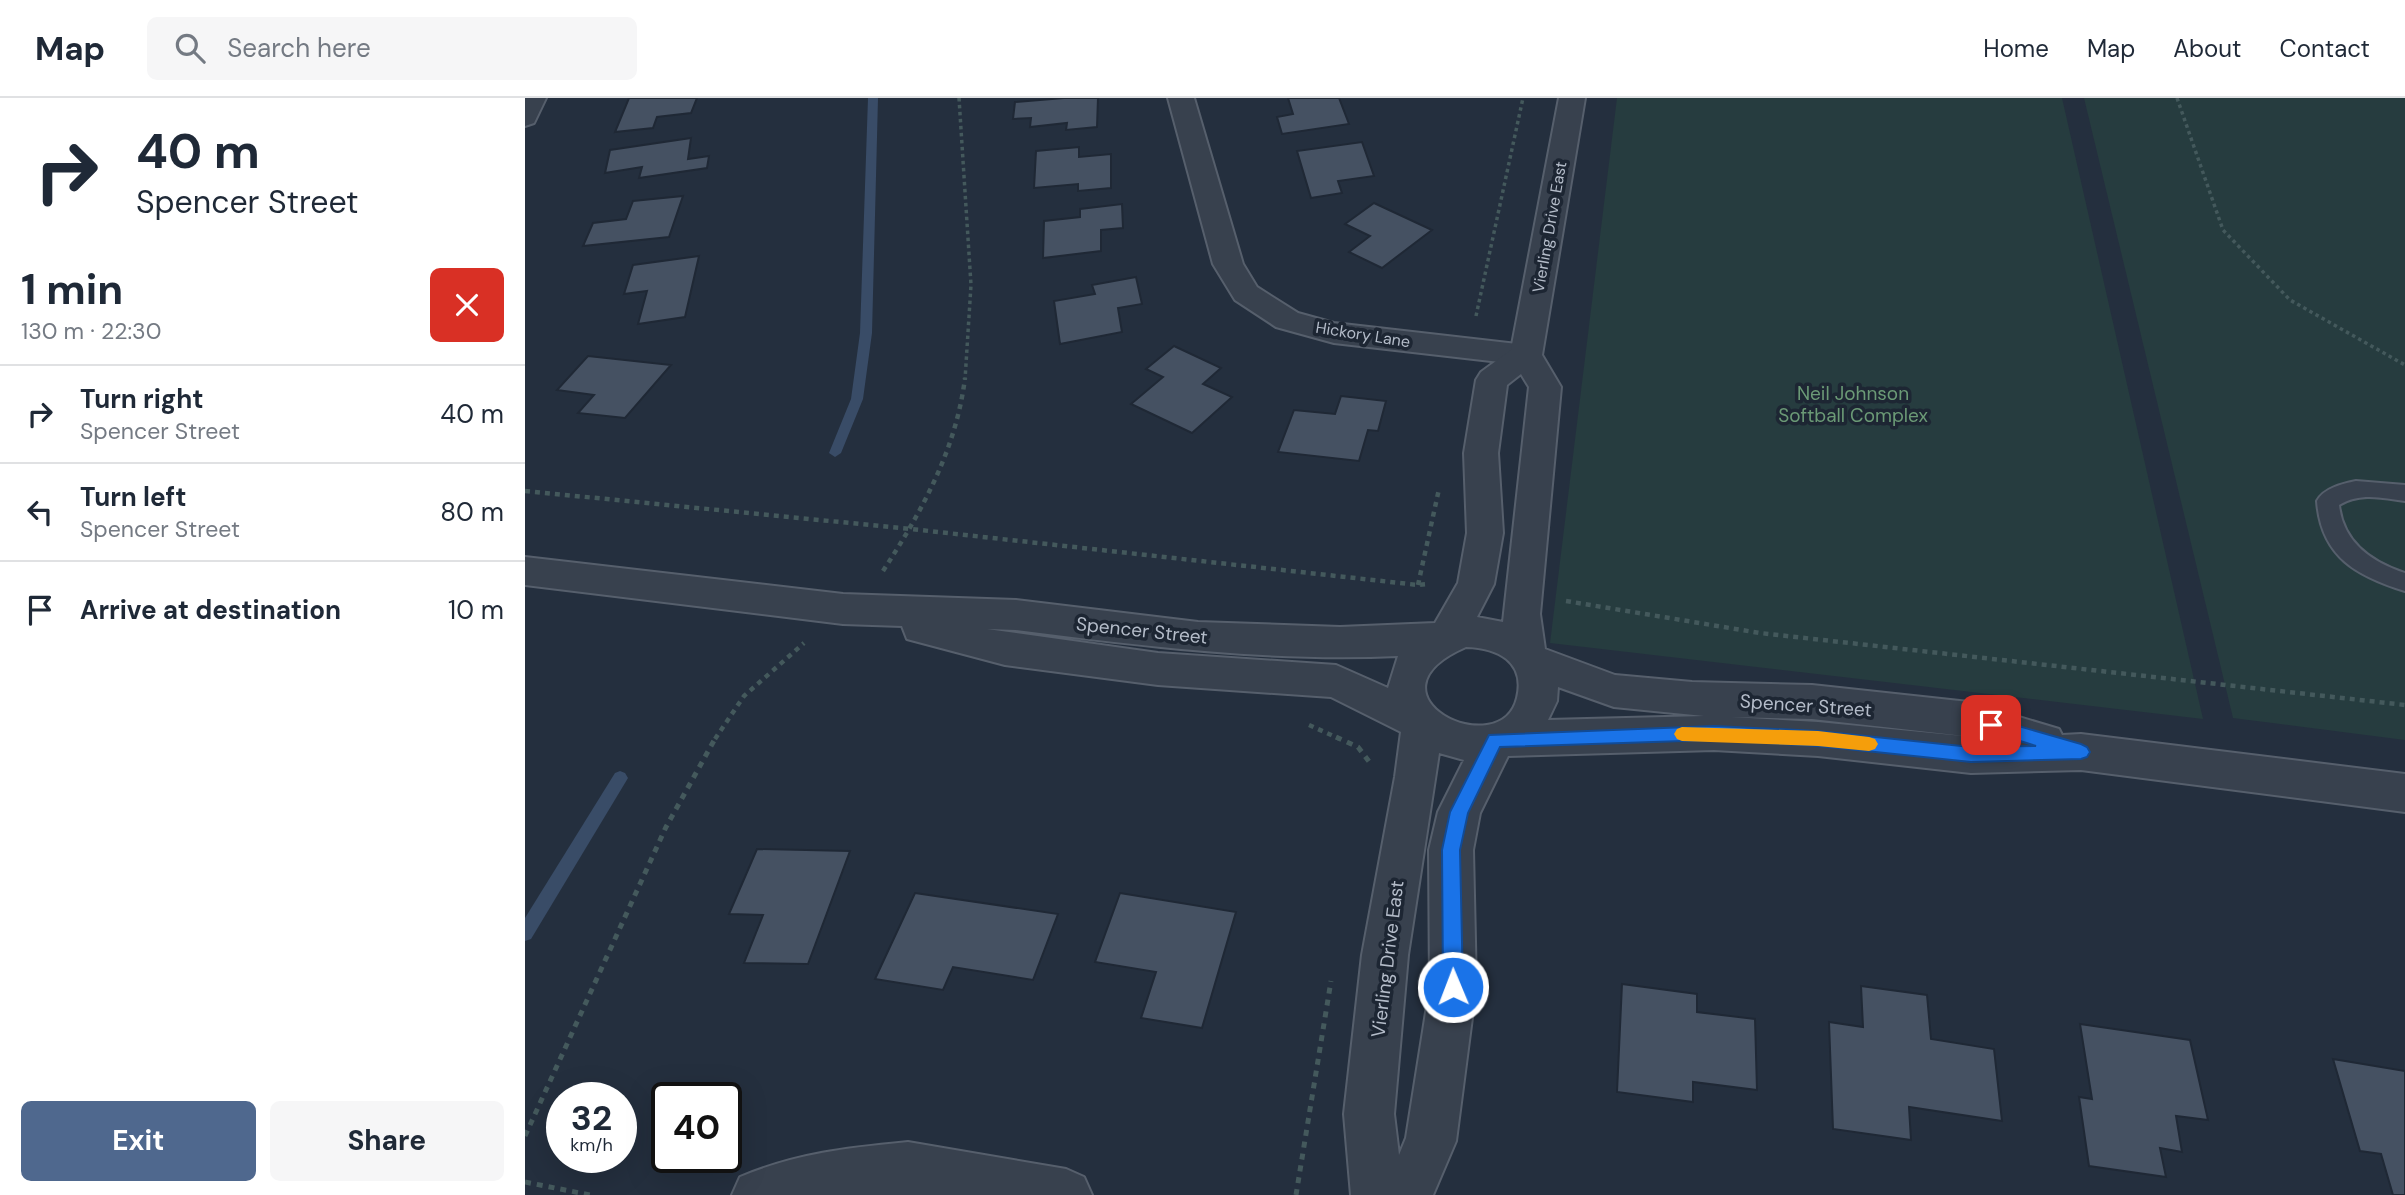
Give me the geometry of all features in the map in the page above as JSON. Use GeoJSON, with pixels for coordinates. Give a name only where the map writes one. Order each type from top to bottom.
{"type":"FeatureCollection","features":[{"type":"Feature","properties":{"kind":"street"},"geometry":{"type":"LineString","coordinates":[[525,118],[533,98]]}},
{"type":"Feature","properties":{"kind":"street","name":"Hickory Lane"},"geometry":{"type":"LineString","coordinates":[[1181,98],[1228,264],[1247,293],[1287,320],[1334,333],[1526,355]]}},
{"type":"Feature","properties":{"kind":"street","name":"Vierling Drive East"},"geometry":{"type":"LineString","coordinates":[[1526,355],[1571,98]]}},
{"type":"Feature","properties":{"kind":"street"},"geometry":{"type":"LineString","coordinates":[[1444,637],[1476,584],[1479,571],[1485,533],[1481,453],[1492,380],[1526,355],[1545,387],[1521,614],[1529,657],[1540,680],[1539,697],[1532,715],[1519,729],[1498,740],[1479,744],[1456,742],[1436,735],[1420,723],[1408,704],[1406,684],[1411,665],[1423,649],[1444,637],[1463,632],[1485,632],[1505,638],[1529,657]]}},
{"type":"Feature","properties":{"kind":"street","name":"Spencer Street"},"geometry":{"type":"LineString","coordinates":[[525,571],[843,609],[1016,615],[1198,638],[1343,643],[1444,637]]}},
{"type":"Feature","properties":{"kind":"street","name":"Spencer Street"},"geometry":{"type":"LineString","coordinates":[[843,609],[1005,649],[1159,669],[1336,681],[1420,723]]}},
{"type":"Feature","properties":{"kind":"street","name":"Spencer Street"},"geometry":{"type":"LineString","coordinates":[[1529,657],[1613,691],[1692,699],[1812,702],[1969,719],[2081,752]]}},
{"type":"Feature","properties":{"kind":"street","name":"Vierling Drive East"},"geometry":{"type":"LineString","coordinates":[[1377,1195],[1369,1114],[1385,955],[1416,777],[1420,723]]}},
{"type":"Feature","properties":{"kind":"street","name":"Spencer Street"},"geometry":{"type":"LineString","coordinates":[[1498,740],[1714,733],[1818,739],[1971,755],[2081,752],[2405,793]]}},
{"type":"Feature","properties":{"kind":"street"},"geometry":{"type":"LineString","coordinates":[[1407,1195],[1431,1141],[1453,987],[1451,850],[1459,812],[1498,740]]}},
{"type":"Feature","properties":{"kind":"street"},"geometry":{"type":"LineString","coordinates":[[758,1195],[823,1175],[908,1168],[1066,1195]]}},
{"type":"Feature","properties":{"kind":"lane"},"geometry":{"type":"LineString","coordinates":[[2405,493],[2368,489],[2343,490],[2328,501],[2328,515],[2338,540],[2355,560],[2381,575],[2405,582]]}},
{"type":"Feature","properties":{"kind":"path"},"geometry":{"type":"LineString","coordinates":[[525,1136],[639,883],[714,740],[744,696],[878,578],[911,529],[943,465],[963,398],[971,315],[959,98]]}},
{"type":"Feature","properties":{"kind":"path"},"geometry":{"type":"LineString","coordinates":[[2177,98],[2223,230],[2290,300],[2405,365]]}},
{"type":"Feature","properties":{"kind":"path"},"geometry":{"type":"LineString","coordinates":[[1309,724],[1358,747],[1374,768]]}},
{"type":"Feature","properties":{"kind":"path"},"geometry":{"type":"LineString","coordinates":[[1296,1195],[1335,967]]}},
{"type":"Feature","properties":{"kind":"path"},"geometry":{"type":"LineString","coordinates":[[525,1182],[590,1195]]}},
{"type":"Feature","properties":{"kind":"green space","name":"Neil Johnson Softball Complex"},"geometry":{"type":"Polygon","coordinates":[[[1617,98],[2062,98],[2203,719],[1550,643],[1617,98]]]}},
{"type":"Feature","properties":{"kind":"green space"},"geometry":{"type":"Polygon","coordinates":[[[2084,98],[2405,98],[2405,740],[2233,718],[2084,98]]]}},
{"type":"Feature","properties":{"kind":"building"},"geometry":{"type":"Polygon","coordinates":[[[629,98],[697,98],[691,113],[657,117],[653,128],[615,132],[629,98]]]}},
{"type":"Feature","properties":{"kind":"building"},"geometry":{"type":"Polygon","coordinates":[[[1098,98],[1097,127],[1066,130],[1067,123],[1030,127],[1031,118],[1013,119],[1015,102],[1098,98]]]}},
{"type":"Feature","properties":{"kind":"building"},"geometry":{"type":"Polygon","coordinates":[[[1288,98],[1339,98],[1349,124],[1282,134],[1277,117],[1293,114],[1288,98]]]}},
{"type":"Feature","properties":{"kind":"building"},"geometry":{"type":"Polygon","coordinates":[[[691,138],[688,159],[709,156],[707,168],[639,178],[642,167],[605,173],[610,150],[691,138]]]}},
{"type":"Feature","properties":{"kind":"building"},"geometry":{"type":"Polygon","coordinates":[[[1362,142],[1374,176],[1338,181],[1342,193],[1311,198],[1297,151],[1362,142]]]}},
{"type":"Feature","properties":{"kind":"building"},"geometry":{"type":"Polygon","coordinates":[[[1079,147],[1079,157],[1111,154],[1111,188],[1078,191],[1078,184],[1034,188],[1036,151],[1079,147]]]}},
{"type":"Feature","properties":{"kind":"building"},"geometry":{"type":"Polygon","coordinates":[[[683,196],[669,237],[583,246],[593,223],[626,219],[633,201],[683,196]]]}},
{"type":"Feature","properties":{"kind":"building"},"geometry":{"type":"Polygon","coordinates":[[[1374,203],[1432,230],[1382,268],[1349,252],[1370,236],[1345,224],[1374,203]]]}},
{"type":"Feature","properties":{"kind":"building"},"geometry":{"type":"Polygon","coordinates":[[[1122,204],[1123,228],[1101,230],[1101,251],[1043,258],[1044,221],[1080,217],[1080,209],[1122,204]]]}},
{"type":"Feature","properties":{"kind":"building"},"geometry":{"type":"Polygon","coordinates":[[[699,256],[685,317],[638,324],[647,291],[624,294],[633,265],[699,256]]]}},
{"type":"Feature","properties":{"kind":"building"},"geometry":{"type":"Polygon","coordinates":[[[1136,277],[1142,304],[1118,308],[1122,332],[1060,344],[1054,301],[1095,294],[1092,285],[1136,277]]]}},
{"type":"Feature","properties":{"kind":"building"},"geometry":{"type":"Polygon","coordinates":[[[1174,346],[1221,368],[1203,384],[1232,397],[1192,433],[1131,404],[1163,377],[1146,369],[1174,346]]]}},
{"type":"Feature","properties":{"kind":"building"},"geometry":{"type":"Polygon","coordinates":[[[588,356],[671,365],[625,418],[578,413],[594,395],[557,390],[588,356]]]}},
{"type":"Feature","properties":{"kind":"building"},"geometry":{"type":"Polygon","coordinates":[[[1341,396],[1386,401],[1378,431],[1368,430],[1359,461],[1278,452],[1294,410],[1335,414],[1341,396]]]}},
{"type":"Feature","properties":{"kind":"building"},"geometry":{"type":"Polygon","coordinates":[[[757,849],[850,851],[808,964],[744,963],[763,915],[729,914],[757,849]]]}},
{"type":"Feature","properties":{"kind":"building"},"geometry":{"type":"Polygon","coordinates":[[[915,893],[1058,914],[1033,980],[953,967],[943,990],[875,979],[915,893]]]}},
{"type":"Feature","properties":{"kind":"building"},"geometry":{"type":"Polygon","coordinates":[[[1120,893],[1236,912],[1202,1028],[1141,1018],[1156,972],[1095,962],[1120,893]]]}},
{"type":"Feature","properties":{"kind":"building"},"geometry":{"type":"Polygon","coordinates":[[[1622,984],[1697,994],[1697,1012],[1755,1019],[1757,1090],[1693,1082],[1693,1102],[1617,1092],[1622,984]]]}},
{"type":"Feature","properties":{"kind":"building"},"geometry":{"type":"Polygon","coordinates":[[[1861,986],[1927,995],[1931,1039],[1994,1049],[2002,1121],[1909,1107],[1911,1140],[1833,1129],[1829,1022],[1863,1027],[1861,986]]]}},
{"type":"Feature","properties":{"kind":"building"},"geometry":{"type":"Polygon","coordinates":[[[2080,1024],[2190,1040],[2208,1120],[2176,1116],[2182,1152],[2160,1148],[2166,1177],[2089,1166],[2079,1097],[2092,1099],[2080,1024]]]}},
{"type":"Feature","properties":{"kind":"building"},"geometry":{"type":"Polygon","coordinates":[[[2333,1059],[2405,1071],[2405,1195],[2393,1195],[2381,1154],[2360,1151],[2333,1059]]]}},
{"type":"Feature","properties":{"kind":"waterway"},"geometry":{"type":"LineString","coordinates":[[835,453],[857,399],[866,333],[873,98]]}},
{"type":"Feature","properties":{"kind":"waterway"},"geometry":{"type":"LineString","coordinates":[[525,933],[620,778]]}},
{"type":"Feature","properties":{"kind":"slow traffic"},"geometry":{"type":"LineString","coordinates":[[1682,734],[1714,733],[1869,744]]}},
{"type":"Feature","properties":{"kind":"route"},"geometry":{"type":"LineString","coordinates":[[1453,987],[1451,850],[1459,812],[1495,740],[1714,733],[1818,739],[1971,755],[2081,752],[1991,725]]}}]}
